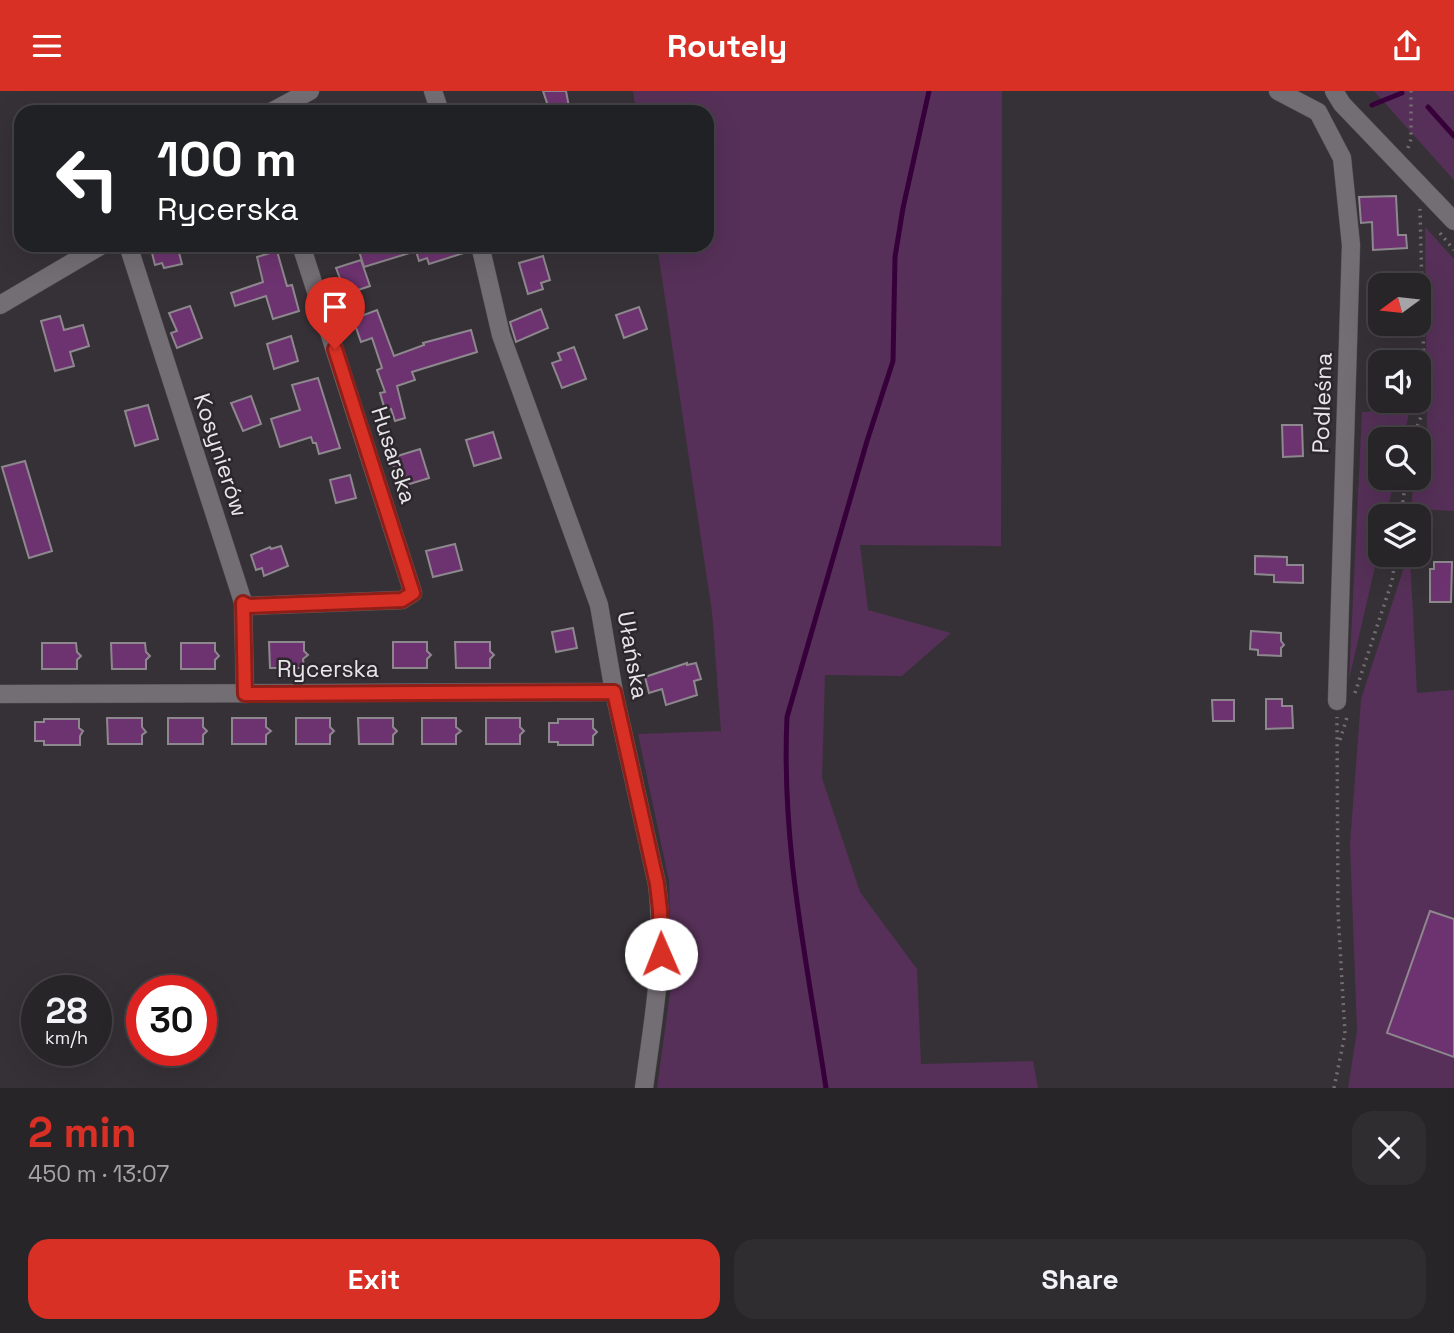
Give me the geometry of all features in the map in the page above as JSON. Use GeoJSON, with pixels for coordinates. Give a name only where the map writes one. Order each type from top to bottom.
{"type":"FeatureCollection","features":[{"type":"Feature","properties":{"kind":"street"},"geometry":{"type":"LineString","coordinates":[[284,105],[310,91]]}},
{"type":"Feature","properties":{"kind":"street"},"geometry":{"type":"LineString","coordinates":[[1278,91],[1318,112],[1334,110],[1338,97]]}},
{"type":"Feature","properties":{"kind":"street"},"geometry":{"type":"LineString","coordinates":[[1338,97],[1454,221]]}},
{"type":"Feature","properties":{"kind":"street","name":"Podleśna"},"geometry":{"type":"LineString","coordinates":[[1318,112],[1342,158],[1351,245],[1344,704]]}},
{"type":"Feature","properties":{"kind":"street"},"geometry":{"type":"LineString","coordinates":[[0,306],[90,252]]}},
{"type":"Feature","properties":{"kind":"street","name":"Kosynierów"},"geometry":{"type":"LineString","coordinates":[[130,252],[243,603],[245,694]]}},
{"type":"Feature","properties":{"kind":"street","name":"Husarska"},"geometry":{"type":"LineString","coordinates":[[243,603],[249,606],[402,600],[413,593],[303,252]]}},
{"type":"Feature","properties":{"kind":"street","name":"Ułańska"},"geometry":{"type":"LineString","coordinates":[[482,252],[501,335],[599,605],[614,692],[657,884],[661,954],[644,1088]]}},
{"type":"Feature","properties":{"kind":"street","name":"Rycerska"},"geometry":{"type":"LineString","coordinates":[[0,694],[614,692]]}},
{"type":"Feature","properties":{"kind":"path"},"geometry":{"type":"LineString","coordinates":[[1402,167],[1411,139],[1411,91]]}},
{"type":"Feature","properties":{"kind":"path"},"geometry":{"type":"LineString","coordinates":[[1417,427],[1425,407],[1420,186]]}},
{"type":"Feature","properties":{"kind":"path"},"geometry":{"type":"LineString","coordinates":[[1355,694],[1394,567]]}},
{"type":"Feature","properties":{"kind":"path"},"geometry":{"type":"LineString","coordinates":[[1338,744],[1344,704]]}},
{"type":"Feature","properties":{"kind":"path"},"geometry":{"type":"LineString","coordinates":[[1334,1088],[1345,1034],[1338,912],[1338,744],[1344,704]]}},
{"type":"Feature","properties":{"kind":"shaded area"},"geometry":{"type":"Polygon","coordinates":[[[633,91],[1002,91],[1001,546],[860,545],[868,610],[951,633],[902,676],[825,675],[822,778],[860,892],[917,969],[921,1064],[1033,1061],[1038,1088],[657,1088],[671,986],[669,881],[638,734],[721,731],[712,612],[658,252],[714,252],[714,105],[635,105],[633,91]]]}},
{"type":"Feature","properties":{"kind":"shaded area"},"geometry":{"type":"Polygon","coordinates":[[[1374,91],[1454,91],[1454,180],[1374,91]]]}},
{"type":"Feature","properties":{"kind":"shaded area"},"geometry":{"type":"Polygon","coordinates":[[[1425,227],[1454,259],[1454,511],[1431,510],[1431,504],[1411,504],[1413,490],[1431,490],[1431,427],[1427,427],[1427,413],[1431,413],[1431,350],[1426,350],[1426,336],[1432,336],[1432,273],[1425,273],[1425,227]]]}},
{"type":"Feature","properties":{"kind":"shaded area"},"geometry":{"type":"Polygon","coordinates":[[[1362,412],[1409,413],[1406,427],[1368,427],[1368,490],[1392,490],[1389,504],[1368,504],[1368,567],[1375,567],[1349,680],[1362,412]]]}},
{"type":"Feature","properties":{"kind":"shaded area"},"geometry":{"type":"Polygon","coordinates":[[[1404,567],[1411,567],[1417,693],[1454,690],[1454,1088],[1348,1088],[1357,1031],[1350,844],[1361,699],[1404,567]]]}},
{"type":"Feature","properties":{"kind":"building"},"geometry":{"type":"Polygon","coordinates":[[[543,91],[566,91],[569,105],[548,105],[543,91]]]}},
{"type":"Feature","properties":{"kind":"building"},"geometry":{"type":"Polygon","coordinates":[[[1396,196],[1398,235],[1406,235],[1407,248],[1373,250],[1372,222],[1361,223],[1359,197],[1396,196]]]}},
{"type":"Feature","properties":{"kind":"building"},"geometry":{"type":"Polygon","coordinates":[[[152,252],[179,252],[182,264],[164,268],[162,263],[155,265],[152,252]]]}},
{"type":"Feature","properties":{"kind":"building"},"geometry":{"type":"Polygon","coordinates":[[[277,252],[287,286],[292,285],[299,311],[273,319],[266,296],[235,306],[231,293],[263,282],[257,257],[277,252]]]}},
{"type":"Feature","properties":{"kind":"building"},"geometry":{"type":"Polygon","coordinates":[[[359,252],[413,252],[364,267],[359,252]]]}},
{"type":"Feature","properties":{"kind":"building"},"geometry":{"type":"Polygon","coordinates":[[[416,252],[467,252],[429,264],[427,258],[419,261],[416,252]]]}},
{"type":"Feature","properties":{"kind":"building"},"geometry":{"type":"Polygon","coordinates":[[[543,256],[550,280],[541,283],[543,289],[528,294],[519,263],[543,256]]]}},
{"type":"Feature","properties":{"kind":"building"},"geometry":{"type":"Polygon","coordinates":[[[361,260],[370,286],[346,294],[336,268],[361,260]]]}},
{"type":"Feature","properties":{"kind":"building"},"geometry":{"type":"Polygon","coordinates":[[[190,306],[202,338],[177,348],[171,333],[177,331],[169,313],[190,306]]]}},
{"type":"Feature","properties":{"kind":"building"},"geometry":{"type":"Polygon","coordinates":[[[639,307],[647,329],[624,338],[616,315],[639,307]]]}},
{"type":"Feature","properties":{"kind":"building"},"geometry":{"type":"Polygon","coordinates":[[[541,309],[548,328],[516,342],[510,322],[541,309]]]}},
{"type":"Feature","properties":{"kind":"building"},"geometry":{"type":"Polygon","coordinates":[[[377,310],[394,356],[424,345],[423,343],[471,330],[477,352],[412,372],[415,380],[397,386],[405,418],[395,421],[391,409],[385,410],[380,393],[385,392],[377,370],[382,368],[372,338],[361,342],[353,319],[377,310]]]}},
{"type":"Feature","properties":{"kind":"building"},"geometry":{"type":"Polygon","coordinates":[[[60,316],[64,330],[83,325],[89,346],[70,352],[74,366],[55,371],[41,321],[60,316]]]}},
{"type":"Feature","properties":{"kind":"building"},"geometry":{"type":"Polygon","coordinates":[[[291,336],[298,361],[274,369],[267,344],[291,336]]]}},
{"type":"Feature","properties":{"kind":"building"},"geometry":{"type":"Polygon","coordinates":[[[574,347],[586,379],[562,388],[552,363],[561,360],[558,353],[574,347]]]}},
{"type":"Feature","properties":{"kind":"building"},"geometry":{"type":"Polygon","coordinates":[[[318,378],[340,448],[319,454],[311,437],[280,447],[271,419],[300,410],[292,385],[318,378]]]}},
{"type":"Feature","properties":{"kind":"building"},"geometry":{"type":"Polygon","coordinates":[[[251,396],[261,424],[243,431],[231,403],[251,396]]]}},
{"type":"Feature","properties":{"kind":"building"},"geometry":{"type":"Polygon","coordinates":[[[148,405],[158,439],[135,446],[125,411],[148,405]]]}},
{"type":"Feature","properties":{"kind":"building"},"geometry":{"type":"Polygon","coordinates":[[[1282,425],[1302,425],[1303,456],[1283,457],[1282,425]]]}},
{"type":"Feature","properties":{"kind":"building"},"geometry":{"type":"Polygon","coordinates":[[[493,432],[501,458],[474,466],[466,440],[493,432]]]}},
{"type":"Feature","properties":{"kind":"building"},"geometry":{"type":"Polygon","coordinates":[[[420,449],[429,478],[400,487],[391,458],[420,449]]]}},
{"type":"Feature","properties":{"kind":"building"},"geometry":{"type":"Polygon","coordinates":[[[25,461],[52,551],[29,558],[2,467],[25,461]]]}},
{"type":"Feature","properties":{"kind":"building"},"geometry":{"type":"Polygon","coordinates":[[[350,475],[356,498],[336,503],[330,480],[350,475]]]}},
{"type":"Feature","properties":{"kind":"building"},"geometry":{"type":"Polygon","coordinates":[[[455,544],[462,570],[433,577],[426,551],[455,544]]]}},
{"type":"Feature","properties":{"kind":"building"},"geometry":{"type":"Polygon","coordinates":[[[281,546],[288,566],[264,576],[262,568],[256,570],[251,555],[270,547],[281,546]]]}},
{"type":"Feature","properties":{"kind":"building"},"geometry":{"type":"Polygon","coordinates":[[[1255,556],[1287,557],[1287,565],[1303,565],[1303,583],[1274,582],[1274,575],[1255,574],[1255,556]]]}},
{"type":"Feature","properties":{"kind":"building"},"geometry":{"type":"Polygon","coordinates":[[[1434,562],[1452,562],[1451,602],[1430,602],[1430,569],[1434,569],[1434,562]]]}},
{"type":"Feature","properties":{"kind":"building"},"geometry":{"type":"Polygon","coordinates":[[[573,628],[577,648],[556,652],[552,632],[573,628]]]}},
{"type":"Feature","properties":{"kind":"building"},"geometry":{"type":"Polygon","coordinates":[[[1251,631],[1281,633],[1284,645],[1281,648],[1281,656],[1258,655],[1258,650],[1250,649],[1251,631]]]}},
{"type":"Feature","properties":{"kind":"building"},"geometry":{"type":"Polygon","coordinates":[[[269,642],[304,642],[304,651],[308,655],[303,659],[304,668],[270,668],[269,642]]]}},
{"type":"Feature","properties":{"kind":"building"},"geometry":{"type":"Polygon","coordinates":[[[393,642],[427,642],[427,651],[431,655],[427,659],[427,668],[393,668],[393,642]]]}},
{"type":"Feature","properties":{"kind":"building"},"geometry":{"type":"Polygon","coordinates":[[[455,642],[490,642],[490,651],[494,655],[490,659],[490,668],[456,668],[455,642]]]}},
{"type":"Feature","properties":{"kind":"building"},"geometry":{"type":"Polygon","coordinates":[[[42,643],[76,643],[77,652],[81,656],[77,660],[77,669],[42,669],[42,643]]]}},
{"type":"Feature","properties":{"kind":"building"},"geometry":{"type":"Polygon","coordinates":[[[111,643],[145,643],[146,652],[150,656],[146,660],[146,669],[112,669],[111,643]]]}},
{"type":"Feature","properties":{"kind":"building"},"geometry":{"type":"Polygon","coordinates":[[[181,643],[215,643],[215,651],[219,656],[215,660],[215,669],[181,669],[181,643]]]}},
{"type":"Feature","properties":{"kind":"building"},"geometry":{"type":"Polygon","coordinates":[[[687,663],[696,663],[701,679],[694,681],[697,695],[666,705],[662,689],[649,693],[645,677],[687,663]]]}},
{"type":"Feature","properties":{"kind":"building"},"geometry":{"type":"Polygon","coordinates":[[[1266,699],[1282,699],[1282,706],[1292,706],[1293,728],[1266,729],[1266,699]]]}},
{"type":"Feature","properties":{"kind":"building"},"geometry":{"type":"Polygon","coordinates":[[[1212,700],[1234,700],[1234,721],[1213,721],[1212,700]]]}},
{"type":"Feature","properties":{"kind":"building"},"geometry":{"type":"Polygon","coordinates":[[[107,718],[142,718],[142,727],[146,732],[142,735],[142,744],[108,744],[107,718]]]}},
{"type":"Feature","properties":{"kind":"building"},"geometry":{"type":"Polygon","coordinates":[[[168,718],[203,718],[203,727],[207,731],[203,735],[203,744],[168,744],[168,718]]]}},
{"type":"Feature","properties":{"kind":"building"},"geometry":{"type":"Polygon","coordinates":[[[232,718],[266,718],[266,727],[271,731],[266,735],[266,744],[232,744],[232,718]]]}},
{"type":"Feature","properties":{"kind":"building"},"geometry":{"type":"Polygon","coordinates":[[[296,718],[330,718],[330,727],[334,731],[330,735],[330,744],[296,744],[296,718]]]}},
{"type":"Feature","properties":{"kind":"building"},"geometry":{"type":"Polygon","coordinates":[[[358,718],[393,718],[393,727],[397,731],[393,735],[393,744],[359,744],[358,718]]]}},
{"type":"Feature","properties":{"kind":"building"},"geometry":{"type":"Polygon","coordinates":[[[422,718],[456,718],[456,727],[461,731],[456,735],[456,744],[422,744],[422,718]]]}},
{"type":"Feature","properties":{"kind":"building"},"geometry":{"type":"Polygon","coordinates":[[[486,718],[520,718],[520,727],[524,731],[520,735],[520,744],[486,744],[486,718]]]}},
{"type":"Feature","properties":{"kind":"building"},"geometry":{"type":"Polygon","coordinates":[[[44,719],[79,719],[79,728],[83,731],[80,745],[44,745],[44,741],[35,741],[35,722],[44,722],[44,719]]]}},
{"type":"Feature","properties":{"kind":"building"},"geometry":{"type":"Polygon","coordinates":[[[558,719],[593,719],[593,728],[597,732],[593,736],[593,745],[558,745],[558,742],[549,742],[549,723],[558,723],[558,719]]]}},
{"type":"Feature","properties":{"kind":"building"},"geometry":{"type":"Polygon","coordinates":[[[1430,911],[1454,919],[1454,1057],[1387,1033],[1430,911]]]}},
{"type":"Feature","properties":{"kind":"waterway"},"geometry":{"type":"LineString","coordinates":[[826,1088],[792,857],[786,765],[787,717],[893,361],[895,257],[929,91]]}},
{"type":"Feature","properties":{"kind":"waterway"},"geometry":{"type":"LineString","coordinates":[[1372,105],[1402,93]]}},
{"type":"Feature","properties":{"kind":"waterway"},"geometry":{"type":"LineString","coordinates":[[1428,107],[1454,136]]}},
{"type":"Feature","properties":{"kind":"route"},"geometry":{"type":"LineString","coordinates":[[335,349],[413,593],[402,600],[249,606],[243,603],[245,694],[614,692],[657,884],[661,954]]}}]}
